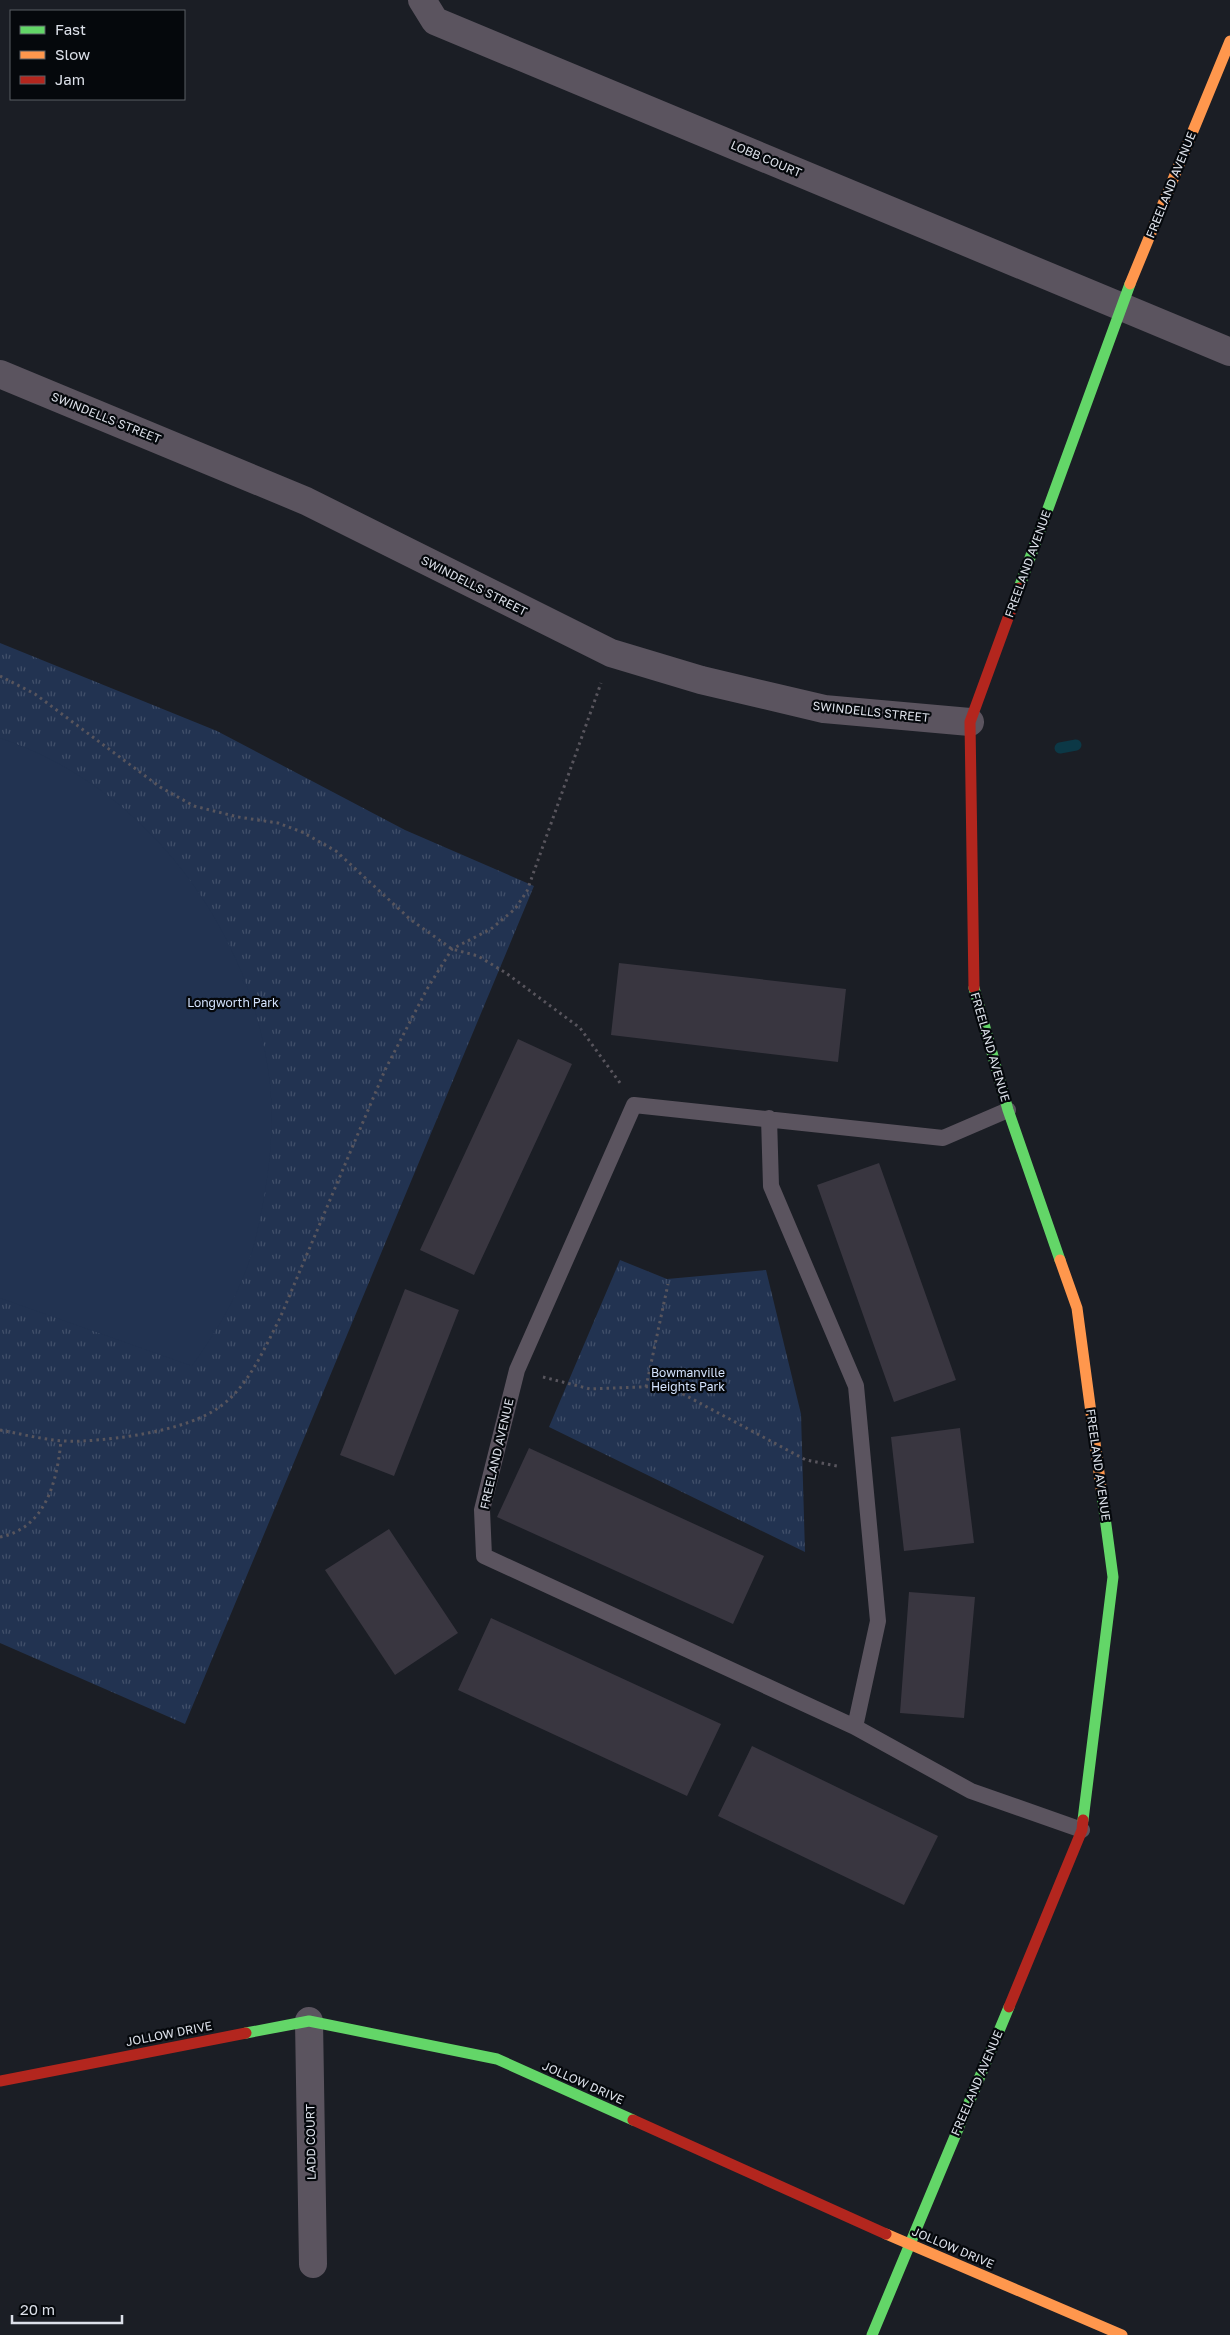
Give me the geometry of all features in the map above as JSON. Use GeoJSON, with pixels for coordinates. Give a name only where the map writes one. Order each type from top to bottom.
{"type":"FeatureCollection","features":[{"type":"Feature","properties":{"kind":"street","name":"LOBB COURT"},"geometry":{"type":"LineString","coordinates":[[422,0],[434,21],[1230,352]]}},
{"type":"Feature","properties":{"kind":"street","name":"FREELAND AVENUE"},"geometry":{"type":"LineString","coordinates":[[872,2335],[1082,1830],[1113,1577],[1077,1308],[1008,1110],[974,994],[970,722],[1121,306],[1230,41]]}},
{"type":"Feature","properties":{"kind":"street","name":"SWINDELLS STREET"},"geometry":{"type":"LineString","coordinates":[[0,374],[306,500],[611,653],[701,680],[824,709],[970,722]]}},
{"type":"Feature","properties":{"kind":"street","name":"JOLLOW DRIVE"},"geometry":{"type":"LineString","coordinates":[[0,2080],[309,2021],[497,2060],[910,2245],[1122,2335]]}},
{"type":"Feature","properties":{"kind":"street","name":"LADD COURT"},"geometry":{"type":"LineString","coordinates":[[309,2021],[313,2264]]}},
{"type":"Feature","properties":{"kind":"lane","name":"FREELAND AVENUE"},"geometry":{"type":"LineString","coordinates":[[1008,1110],[943,1138],[634,1105],[517,1370],[482,1510],[484,1556],[855,1727],[971,1791],[1082,1830]]}},
{"type":"Feature","properties":{"kind":"lane"},"geometry":{"type":"LineString","coordinates":[[769,1118],[771,1186],[856,1386],[878,1621],[855,1727]]}},
{"type":"Feature","properties":{"kind":"path"},"geometry":{"type":"LineString","coordinates":[[0,1430],[61,1440],[83,1441],[145,1433],[193,1422],[219,1408],[240,1388],[261,1356],[280,1318],[385,1070],[428,989],[452,949],[491,929],[515,909],[527,891],[611,653]]}},
{"type":"Feature","properties":{"kind":"path"},"geometry":{"type":"LineString","coordinates":[[0,676],[35,694],[160,787],[194,806],[238,817],[278,823],[302,832],[336,851],[411,920],[452,949],[478,956],[506,973],[580,1028],[598,1050],[634,1105]]}},
{"type":"Feature","properties":{"kind":"path"},"geometry":{"type":"LineString","coordinates":[[646,1387],[668,1284]]}},
{"type":"Feature","properties":{"kind":"path"},"geometry":{"type":"LineString","coordinates":[[517,1370],[590,1388],[668,1386],[806,1460],[864,1471]]}},
{"type":"Feature","properties":{"kind":"path"},"geometry":{"type":"LineString","coordinates":[[0,1537],[11,1535],[26,1527],[38,1515],[48,1500],[56,1478],[61,1440]]}},
{"type":"Feature","properties":{"kind":"green space","name":"Longworth Park"},"geometry":{"type":"Polygon","coordinates":[[[0,643],[217,731],[405,830],[534,886],[185,1724],[0,1643],[0,643]]]}},
{"type":"Feature","properties":{"kind":"green space"},"geometry":{"type":"Polygon","coordinates":[[[0,738],[53,761],[102,791],[146,829],[184,872],[216,921],[242,973],[260,1028],[270,1085],[272,1114],[269,1159],[260,1220],[249,1262],[235,1296],[215,1332],[192,1366],[0,1298],[0,738]]]}},
{"type":"Feature","properties":{"kind":"green space","name":"Bowmanville Heights Park"},"geometry":{"type":"Polygon","coordinates":[[[620,1260],[667,1279],[766,1270],[801,1414],[805,1552],[549,1427],[620,1260]]]}},
{"type":"Feature","properties":{"kind":"building"},"geometry":{"type":"Polygon","coordinates":[[[619,963],[846,989],[838,1062],[611,1035],[619,963]]]}},
{"type":"Feature","properties":{"kind":"building"},"geometry":{"type":"Polygon","coordinates":[[[518,1039],[572,1064],[474,1275],[420,1250],[518,1039]]]}},
{"type":"Feature","properties":{"kind":"building"},"geometry":{"type":"Polygon","coordinates":[[[879,1163],[956,1380],[894,1402],[817,1185],[879,1163]]]}},
{"type":"Feature","properties":{"kind":"building"},"geometry":{"type":"Polygon","coordinates":[[[405,1289],[459,1310],[394,1476],[340,1455],[405,1289]]]}},
{"type":"Feature","properties":{"kind":"building"},"geometry":{"type":"Polygon","coordinates":[[[960,1428],[974,1543],[904,1551],[891,1437],[960,1428]]]}},
{"type":"Feature","properties":{"kind":"building"},"geometry":{"type":"Polygon","coordinates":[[[529,1448],[764,1556],[733,1624],[497,1517],[529,1448]]]}},
{"type":"Feature","properties":{"kind":"building"},"geometry":{"type":"Polygon","coordinates":[[[389,1529],[458,1633],[395,1675],[325,1570],[389,1529]]]}},
{"type":"Feature","properties":{"kind":"building"},"geometry":{"type":"Polygon","coordinates":[[[909,1592],[975,1597],[964,1718],[900,1713],[909,1592]]]}},
{"type":"Feature","properties":{"kind":"building"},"geometry":{"type":"Polygon","coordinates":[[[491,1618],[721,1724],[687,1796],[458,1690],[491,1618]]]}},
{"type":"Feature","properties":{"kind":"building"},"geometry":{"type":"Polygon","coordinates":[[[752,1746],[938,1836],[904,1905],[718,1816],[752,1746]]]}},
{"type":"Feature","properties":{"kind":"waterway"},"geometry":{"type":"LineString","coordinates":[[1060,748],[1076,745]]}},
{"type":"Feature","properties":{"kind":"traffic: fast"},"geometry":{"type":"LineString","coordinates":[[1019,588],[1130,284]]}},
{"type":"Feature","properties":{"kind":"traffic: fast"},"geometry":{"type":"LineString","coordinates":[[974,988],[1008,1110],[1060,1260]]}},
{"type":"Feature","properties":{"kind":"traffic: fast"},"geometry":{"type":"LineString","coordinates":[[1083,1820],[1113,1577],[1102,1495]]}},
{"type":"Feature","properties":{"kind":"traffic: fast"},"geometry":{"type":"LineString","coordinates":[[872,2335],[1009,2007]]}},
{"type":"Feature","properties":{"kind":"traffic: fast"},"geometry":{"type":"LineString","coordinates":[[246,2033],[309,2021],[497,2059],[633,2120]]}},
{"type":"Feature","properties":{"kind":"traffic: slow"},"geometry":{"type":"LineString","coordinates":[[1130,284],[1230,41]]}},
{"type":"Feature","properties":{"kind":"traffic: slow"},"geometry":{"type":"LineString","coordinates":[[1060,1260],[1077,1308],[1102,1495]]}},
{"type":"Feature","properties":{"kind":"traffic: slow"},"geometry":{"type":"LineString","coordinates":[[886,2234],[1122,2335]]}},
{"type":"Feature","properties":{"kind":"traffic: jam"},"geometry":{"type":"LineString","coordinates":[[974,988],[970,722],[1019,588]]}},
{"type":"Feature","properties":{"kind":"traffic: jam"},"geometry":{"type":"LineString","coordinates":[[1009,2007],[1082,1830],[1083,1820]]}},
{"type":"Feature","properties":{"kind":"traffic: jam"},"geometry":{"type":"LineString","coordinates":[[0,2081],[246,2033]]}},
{"type":"Feature","properties":{"kind":"traffic: jam"},"geometry":{"type":"LineString","coordinates":[[633,2120],[886,2234]]}}]}
